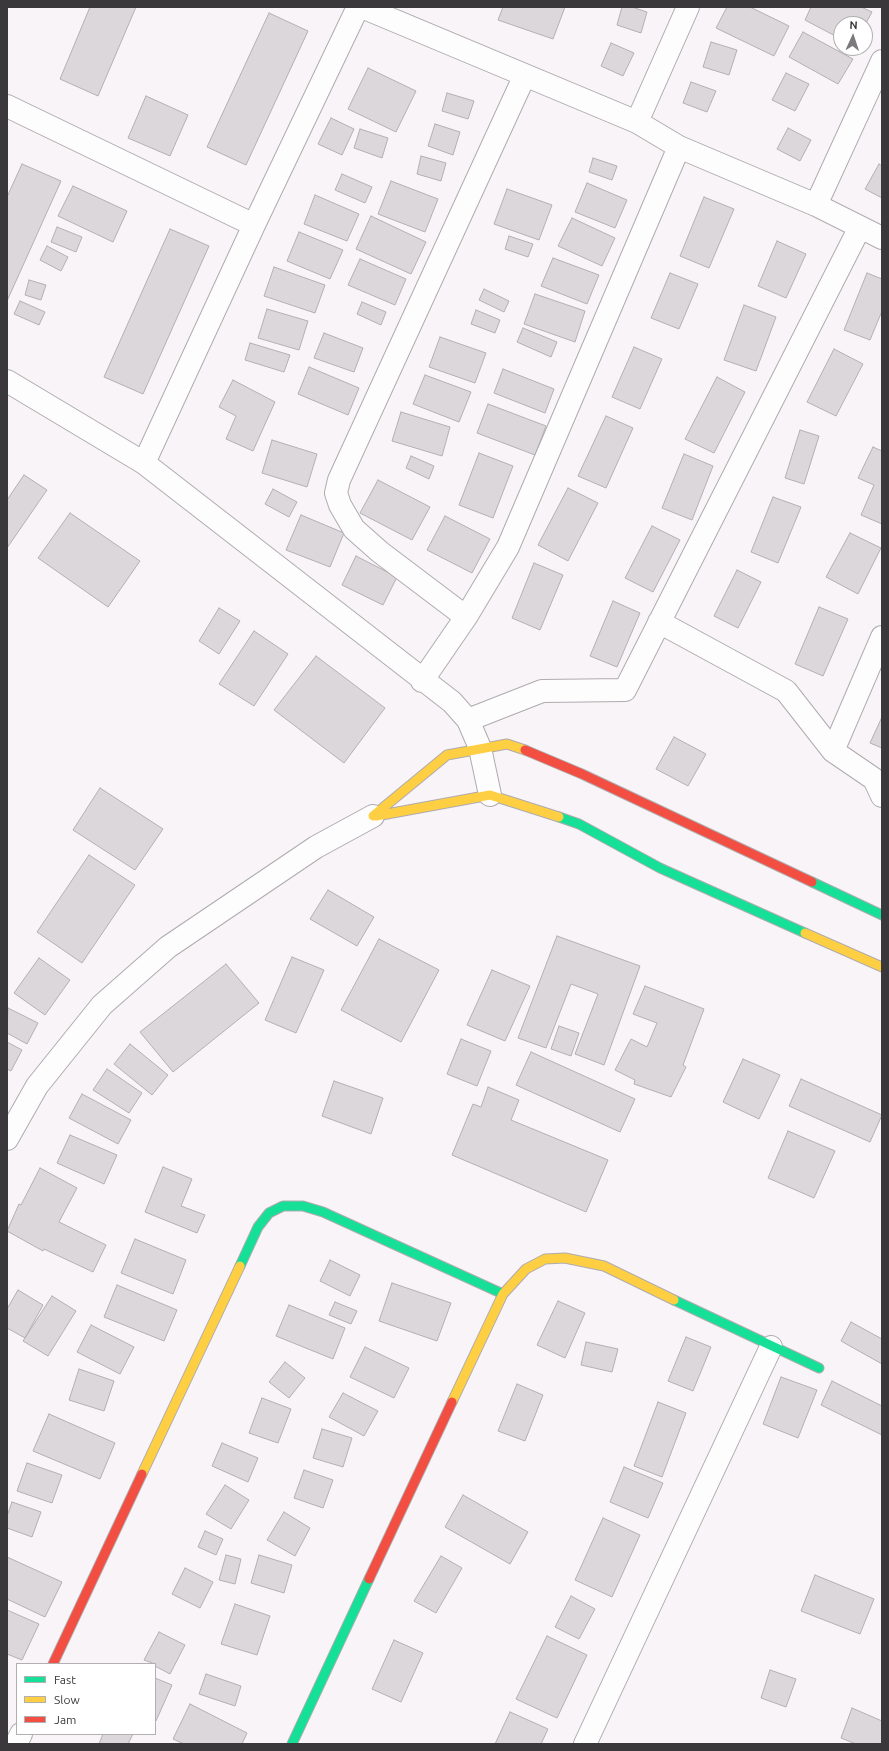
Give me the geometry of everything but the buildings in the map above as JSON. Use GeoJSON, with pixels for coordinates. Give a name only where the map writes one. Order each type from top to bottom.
{"type":"FeatureCollection","features":[{"type":"Feature","properties":{"kind":"street"},"geometry":{"type":"LineString","coordinates":[[144,463],[254,225],[358,7]]}},
{"type":"Feature","properties":{"kind":"street"},"geometry":{"type":"LineString","coordinates":[[362,7],[524,77],[637,122],[679,147],[816,205],[882,238]]}},
{"type":"Feature","properties":{"kind":"street"},"geometry":{"type":"LineString","coordinates":[[637,122],[688,7]]}},
{"type":"Feature","properties":{"kind":"street"},"geometry":{"type":"LineString","coordinates":[[816,205],[882,61]]}},
{"type":"Feature","properties":{"kind":"street"},"geometry":{"type":"LineString","coordinates":[[466,617],[380,552],[354,529],[340,505],[336,493],[339,480],[524,77]]}},
{"type":"Feature","properties":{"kind":"street"},"geometry":{"type":"LineString","coordinates":[[7,106],[254,225]]}},
{"type":"Feature","properties":{"kind":"street"},"geometry":{"type":"LineString","coordinates":[[422,681],[466,617],[508,547],[679,147]]}},
{"type":"Feature","properties":{"kind":"street"},"geometry":{"type":"LineString","coordinates":[[468,720],[542,691],[624,690],[860,227]]}},
{"type":"Feature","properties":{"kind":"street"},"geometry":{"type":"LineString","coordinates":[[7,381],[144,463],[422,681],[452,702],[468,720],[480,748],[490,795]]}},
{"type":"Feature","properties":{"kind":"street"},"geometry":{"type":"LineString","coordinates":[[659,622],[786,691],[833,751],[874,779],[882,796]]}},
{"type":"Feature","properties":{"kind":"street"},"geometry":{"type":"LineString","coordinates":[[833,751],[882,638]]}},
{"type":"Feature","properties":{"kind":"street"},"geometry":{"type":"LineString","coordinates":[[7,1139],[37,1086],[102,1005],[168,947],[316,847],[373,816],[447,755],[507,744],[533,753],[882,915]]}},
{"type":"Feature","properties":{"kind":"street"},"geometry":{"type":"LineString","coordinates":[[373,816],[490,795],[579,824],[660,868],[882,967]]}},
{"type":"Feature","properties":{"kind":"street"},"geometry":{"type":"LineString","coordinates":[[53,1663],[254,1234],[269,1213],[283,1206],[303,1206],[323,1212],[503,1294]]}},
{"type":"Feature","properties":{"kind":"street"},"geometry":{"type":"LineString","coordinates":[[292,1744],[503,1294],[526,1269],[545,1259],[565,1258],[604,1266],[771,1348],[819,1368]]}},
{"type":"Feature","properties":{"kind":"street"},"geometry":{"type":"LineString","coordinates":[[585,1744],[771,1348]]}},
{"type":"Feature","properties":{"kind":"street"},"geometry":{"type":"LineString","coordinates":[[16,1744],[20,1735]]}},
{"type":"Feature","properties":{"kind":"traffic: fast"},"geometry":{"type":"LineString","coordinates":[[559,817],[579,824],[660,868],[805,933]]}},
{"type":"Feature","properties":{"kind":"traffic: fast"},"geometry":{"type":"LineString","coordinates":[[812,882],[882,915]]}},
{"type":"Feature","properties":{"kind":"traffic: fast"},"geometry":{"type":"LineString","coordinates":[[240,1266],[258,1227],[269,1213],[283,1206],[303,1206],[323,1212],[503,1294]]}},
{"type":"Feature","properties":{"kind":"traffic: fast"},"geometry":{"type":"LineString","coordinates":[[674,1300],[819,1368]]}},
{"type":"Feature","properties":{"kind":"traffic: fast"},"geometry":{"type":"LineString","coordinates":[[292,1744],[369,1579]]}},
{"type":"Feature","properties":{"kind":"traffic: slow"},"geometry":{"type":"LineString","coordinates":[[373,816],[447,755],[507,744],[525,750]]}},
{"type":"Feature","properties":{"kind":"traffic: slow"},"geometry":{"type":"LineString","coordinates":[[376,816],[490,795],[559,817]]}},
{"type":"Feature","properties":{"kind":"traffic: slow"},"geometry":{"type":"LineString","coordinates":[[805,933],[882,967]]}},
{"type":"Feature","properties":{"kind":"traffic: slow"},"geometry":{"type":"LineString","coordinates":[[452,1402],[503,1294],[526,1269],[545,1259],[565,1258],[604,1266],[674,1300]]}},
{"type":"Feature","properties":{"kind":"traffic: slow"},"geometry":{"type":"LineString","coordinates":[[142,1474],[240,1266]]}},
{"type":"Feature","properties":{"kind":"traffic: jam"},"geometry":{"type":"LineString","coordinates":[[525,750],[582,774],[812,882]]}},
{"type":"Feature","properties":{"kind":"traffic: jam"},"geometry":{"type":"LineString","coordinates":[[369,1579],[452,1402]]}},
{"type":"Feature","properties":{"kind":"traffic: jam"},"geometry":{"type":"LineString","coordinates":[[53,1663],[142,1474]]}}]}
